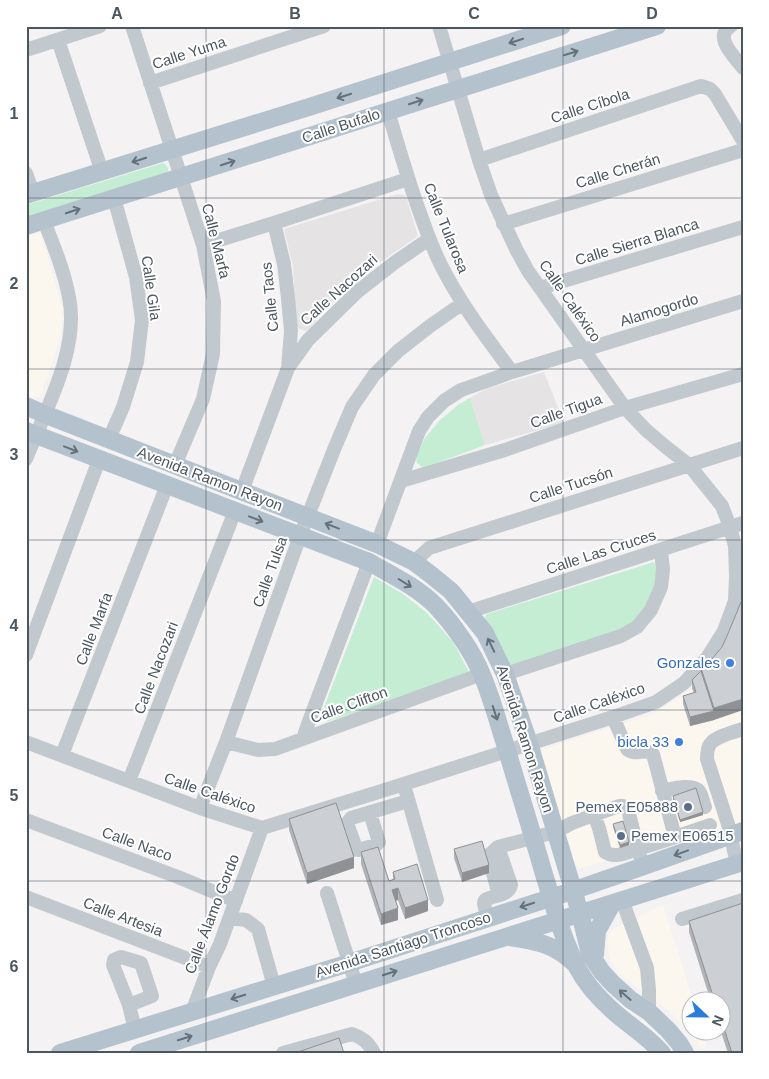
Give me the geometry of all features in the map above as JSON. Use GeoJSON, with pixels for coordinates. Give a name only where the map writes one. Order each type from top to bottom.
{"type":"FeatureCollection","features":[{"type":"Feature","properties":{"kind":"main road","name":"Calle Bufalo"},"geometry":{"type":"LineString","coordinates":[[30,194],[562,26]]}},
{"type":"Feature","properties":{"kind":"main road","name":"Calle Bufalo"},"geometry":{"type":"LineString","coordinates":[[26,226],[656,26]]}},
{"type":"Feature","properties":{"kind":"main road","name":"Avenida Ramon Rayon"},"geometry":{"type":"LineString","coordinates":[[26,406],[396,552],[414,562],[451,591],[485,633],[505,674],[529,743],[580,913],[590,954],[613,984],[631,1000],[649,1012],[668,1030],[685,1053]]}},
{"type":"Feature","properties":{"kind":"main road","name":"Avenida Ramon Rayon"},"geometry":{"type":"LineString","coordinates":[[31,433],[369,562],[423,594],[469,648],[482,674],[551,897],[576,965],[584,980],[607,1006],[644,1034],[662,1053]]}},
{"type":"Feature","properties":{"kind":"main road","name":"Avenida Santiago Troncoso"},"geometry":{"type":"LineString","coordinates":[[60,1053],[86,1049],[134,1030],[572,891],[644,866],[724,833]]}},
{"type":"Feature","properties":{"kind":"main road","name":"Avenida Santiago Troncoso"},"geometry":{"type":"LineString","coordinates":[[139,1053],[740,863]]}},
{"type":"Feature","properties":{"kind":"main road"},"geometry":{"type":"LineString","coordinates":[[594,960],[596,930],[617,902]]}},
{"type":"Feature","properties":{"kind":"main road"},"geometry":{"type":"LineString","coordinates":[[507,936],[536,941],[558,949],[576,965]]}},
{"type":"Feature","properties":{"kind":"street"},"geometry":{"type":"LineString","coordinates":[[26,50],[100,26]]}},
{"type":"Feature","properties":{"kind":"street","name":"Calle Marfa"},"geometry":{"type":"LineString","coordinates":[[132,26],[202,245],[214,302],[213,354],[203,399],[175,465]]}},
{"type":"Feature","properties":{"kind":"street","name":"Calle Yuma"},"geometry":{"type":"LineString","coordinates":[[150,83],[324,26]]}},
{"type":"Feature","properties":{"kind":"street","name":"Calle Caléxico"},"geometry":{"type":"LineString","coordinates":[[26,742],[200,808],[262,828],[656,702],[684,683],[708,658],[724,631],[739,600],[736,576],[736,525],[689,464],[646,430],[625,408],[540,288],[516,249],[491,195],[439,26]]}},
{"type":"Feature","properties":{"kind":"street"},"geometry":{"type":"LineString","coordinates":[[727,30],[723,38],[725,43],[743,68]]}},
{"type":"Feature","properties":{"kind":"street"},"geometry":{"type":"LineString","coordinates":[[58,40],[102,172]]}},
{"type":"Feature","properties":{"kind":"street","name":"Calle Cíbola"},"geometry":{"type":"LineString","coordinates":[[479,160],[702,86],[710,89],[715,94],[743,141]]}},
{"type":"Feature","properties":{"kind":"street","name":"Calle Tularosa"},"geometry":{"type":"LineString","coordinates":[[388,111],[408,179],[439,262],[463,303],[512,372]]}},
{"type":"Feature","properties":{"kind":"street","name":"Calle Cherán"},"geometry":{"type":"LineString","coordinates":[[503,224],[743,150]]}},
{"type":"Feature","properties":{"kind":"street"},"geometry":{"type":"LineString","coordinates":[[26,173],[30,194]]}},
{"type":"Feature","properties":{"kind":"street"},"geometry":{"type":"LineString","coordinates":[[202,245],[408,179]]}},
{"type":"Feature","properties":{"kind":"street","name":"Calle Gila"},"geometry":{"type":"LineString","coordinates":[[109,439],[123,407],[137,362],[142,320],[136,276],[114,198]]}},
{"type":"Feature","properties":{"kind":"street"},"geometry":{"type":"LineString","coordinates":[[26,459],[31,433],[44,414],[62,370],[68,346],[71,319],[70,298],[60,262],[44,221]]}},
{"type":"Feature","properties":{"kind":"street","name":"Calle Taos"},"geometry":{"type":"LineString","coordinates":[[274,223],[284,264],[288,298],[290,331],[288,368]]}},
{"type":"Feature","properties":{"kind":"street","name":"Calle Sierra Blanca"},"geometry":{"type":"LineString","coordinates":[[540,288],[743,227]]}},
{"type":"Feature","properties":{"kind":"street","name":"Calle Nacozari"},"geometry":{"type":"LineString","coordinates":[[242,491],[288,368],[308,340],[357,292],[429,239]]}},
{"type":"Feature","properties":{"kind":"street","name":"Alamogordo"},"geometry":{"type":"LineString","coordinates":[[584,349],[743,301]]}},
{"type":"Feature","properties":{"kind":"street","name":"Calle Tulsa"},"geometry":{"type":"LineString","coordinates":[[200,808],[226,742],[300,536],[352,407],[374,375],[398,351],[463,303]]}},
{"type":"Feature","properties":{"kind":"street"},"geometry":{"type":"LineString","coordinates":[[377,544],[419,431],[428,417],[444,401],[461,390],[584,349]]}},
{"type":"Feature","properties":{"kind":"street","name":"Calle Tigua"},"geometry":{"type":"LineString","coordinates":[[401,481],[505,450],[625,408],[743,374]]}},
{"type":"Feature","properties":{"kind":"street","name":"Calle Tucsón"},"geometry":{"type":"LineString","coordinates":[[414,562],[428,548],[743,448]]}},
{"type":"Feature","properties":{"kind":"street"},"geometry":{"type":"LineString","coordinates":[[26,655],[99,460]]}},
{"type":"Feature","properties":{"kind":"street","name":"Calle Marfa"},"geometry":{"type":"LineString","coordinates":[[62,755],[167,485]]}},
{"type":"Feature","properties":{"kind":"street","name":"Calle Nacozari"},"geometry":{"type":"LineString","coordinates":[[129,781],[235,511]]}},
{"type":"Feature","properties":{"kind":"street","name":"Calle Las Cruces"},"geometry":{"type":"LineString","coordinates":[[468,612],[736,525]]}},
{"type":"Feature","properties":{"kind":"street"},"geometry":{"type":"LineString","coordinates":[[505,674],[621,636],[637,627],[652,610],[661,587],[663,570],[661,550]]}},
{"type":"Feature","properties":{"kind":"street"},"geometry":{"type":"LineString","coordinates":[[303,739],[369,562]]}},
{"type":"Feature","properties":{"kind":"street","name":"Calle Clifton"},"geometry":{"type":"LineString","coordinates":[[226,742],[258,750],[281,747],[482,674]]}},
{"type":"Feature","properties":{"kind":"street"},"geometry":{"type":"LineString","coordinates":[[613,717],[629,751],[634,753],[647,751],[653,754],[675,837]]}},
{"type":"Feature","properties":{"kind":"street"},"geometry":{"type":"LineString","coordinates":[[724,833],[721,804],[707,759],[707,752],[712,741],[743,729]]}},
{"type":"Feature","properties":{"kind":"street"},"geometry":{"type":"LineString","coordinates":[[403,784],[437,900]]}},
{"type":"Feature","properties":{"kind":"street"},"geometry":{"type":"LineString","coordinates":[[662,791],[695,788],[724,833],[740,863]]}},
{"type":"Feature","properties":{"kind":"street"},"geometry":{"type":"LineString","coordinates":[[370,813],[408,801]]}},
{"type":"Feature","properties":{"kind":"street"},"geometry":{"type":"LineString","coordinates":[[705,806],[721,804]]}},
{"type":"Feature","properties":{"kind":"street"},"geometry":{"type":"LineString","coordinates":[[487,918],[485,900],[509,891],[511,885],[498,847],[555,832],[572,823],[619,806],[623,806],[628,810],[644,866]]}},
{"type":"Feature","properties":{"kind":"street"},"geometry":{"type":"LineString","coordinates":[[594,815],[605,852],[614,856],[675,837],[724,833]]}},
{"type":"Feature","properties":{"kind":"street","name":"Calle Naco"},"geometry":{"type":"LineString","coordinates":[[26,820],[178,876],[236,901]]}},
{"type":"Feature","properties":{"kind":"street","name":"Calle Álamo Gordo"},"geometry":{"type":"LineString","coordinates":[[192,1012],[230,918],[262,828]]}},
{"type":"Feature","properties":{"kind":"street"},"geometry":{"type":"LineString","coordinates":[[327,893],[356,984]]}},
{"type":"Feature","properties":{"kind":"street","name":"Calle Artesia"},"geometry":{"type":"LineString","coordinates":[[26,897],[209,967]]}},
{"type":"Feature","properties":{"kind":"street"},"geometry":{"type":"LineString","coordinates":[[682,919],[743,900]]}},
{"type":"Feature","properties":{"kind":"street"},"geometry":{"type":"LineString","coordinates":[[617,902],[646,968],[649,1012]]}},
{"type":"Feature","properties":{"kind":"street"},"geometry":{"type":"LineString","coordinates":[[230,918],[246,920],[258,928],[274,986]]}},
{"type":"Feature","properties":{"kind":"street"},"geometry":{"type":"LineString","coordinates":[[128,1005],[134,1030]]}},
{"type":"Feature","properties":{"kind":"street"},"geometry":{"type":"LineString","coordinates":[[283,1053],[352,1034],[369,1043],[374,1053]]}},
{"type":"Feature","properties":{"kind":"shaded area"},"geometry":{"type":"Polygon","coordinates":[[[398,194],[406,196],[418,236],[352,282],[307,331],[299,329],[296,325],[293,266],[284,229],[398,194]]]}},
{"type":"Feature","properties":{"kind":"shaded area"},"geometry":{"type":"Polygon","coordinates":[[[40,232],[62,306],[61,335],[40,397],[33,397],[26,392],[26,237],[40,232]]]}},
{"type":"Feature","properties":{"kind":"shaded area"},"geometry":{"type":"Polygon","coordinates":[[[544,372],[564,423],[485,445],[470,398],[488,388],[544,372]]]}},
{"type":"Feature","properties":{"kind":"shaded area"},"geometry":{"type":"Polygon","coordinates":[[[743,611],[743,823],[579,868],[573,863],[539,752],[651,715],[679,698],[706,677],[743,611]]]}},
{"type":"Feature","properties":{"kind":"shaded area"},"geometry":{"type":"Polygon","coordinates":[[[663,905],[690,992],[682,992],[682,1025],[664,1007],[624,978],[612,964],[609,955],[608,937],[613,929],[663,905]]]}},
{"type":"Feature","properties":{"kind":"shaded area"},"geometry":{"type":"Polygon","coordinates":[[[696,1042],[705,1042],[707,1048],[702,1049],[696,1042]]]}},
{"type":"Feature","properties":{"kind":"green space"},"geometry":{"type":"Polygon","coordinates":[[[163,163],[166,165],[168,172],[26,219],[26,205],[163,163]]]}},
{"type":"Feature","properties":{"kind":"green space"},"geometry":{"type":"Polygon","coordinates":[[[470,398],[485,445],[422,467],[417,463],[416,457],[425,438],[440,420],[470,398]]]}},
{"type":"Feature","properties":{"kind":"green space"},"geometry":{"type":"Polygon","coordinates":[[[654,562],[658,574],[655,592],[639,619],[625,628],[509,666],[494,631],[486,621],[485,617],[487,614],[654,562]]]}},
{"type":"Feature","properties":{"kind":"green space"},"geometry":{"type":"Polygon","coordinates":[[[374,577],[403,594],[427,613],[453,642],[469,675],[329,721],[323,721],[321,715],[374,577]]]}},
{"type":"Feature","properties":{"kind":"building","name":"Gonzales"},"geometry":{"type":"Polygon","coordinates":[[[743,600],[743,699],[714,708],[701,668],[706,666],[722,647],[743,600]]]}},
{"type":"Feature","properties":{"kind":"building"},"geometry":{"type":"Polygon","coordinates":[[[701,671],[714,711],[690,717],[683,696],[696,692],[692,680],[701,671]]]}},
{"type":"Feature","properties":{"kind":"building","name":"Pemex E05888"},"geometry":{"type":"Polygon","coordinates":[[[696,788],[703,812],[680,820],[673,796],[696,788]]]}},
{"type":"Feature","properties":{"kind":"building"},"geometry":{"type":"Polygon","coordinates":[[[336,803],[354,857],[307,873],[289,819],[336,803]]]}},
{"type":"Feature","properties":{"kind":"building","name":"Pemex E06515"},"geometry":{"type":"Polygon","coordinates":[[[623,821],[629,842],[620,845],[613,824],[623,821]]]}},
{"type":"Feature","properties":{"kind":"building"},"geometry":{"type":"Polygon","coordinates":[[[482,841],[489,865],[462,873],[454,849],[482,841]]]}},
{"type":"Feature","properties":{"kind":"building"},"geometry":{"type":"Polygon","coordinates":[[[378,847],[389,881],[395,879],[393,872],[417,864],[428,900],[405,908],[398,888],[392,890],[398,908],[381,914],[361,852],[378,847]]]}},
{"type":"Feature","properties":{"kind":"building"},"geometry":{"type":"Polygon","coordinates":[[[743,903],[743,1053],[732,1053],[728,1042],[732,1042],[732,992],[712,992],[689,921],[743,903]]]}},
{"type":"Feature","properties":{"kind":"building"},"geometry":{"type":"Polygon","coordinates":[[[339,1038],[344,1053],[295,1053],[339,1038]]]}},
{"type":"Feature","properties":{"kind":"place","name":"Gonzales"},"geometry":{"type":"Point","coordinates":[730,663]}},
{"type":"Feature","properties":{"kind":"place","name":"bicla 33"},"geometry":{"type":"Point","coordinates":[679,742]}},
{"type":"Feature","properties":{"kind":"place","name":"Pemex E05888"},"geometry":{"type":"Point","coordinates":[688,807]}},
{"type":"Feature","properties":{"kind":"place","name":"Pemex E06515"},"geometry":{"type":"Point","coordinates":[621,836]}}]}
